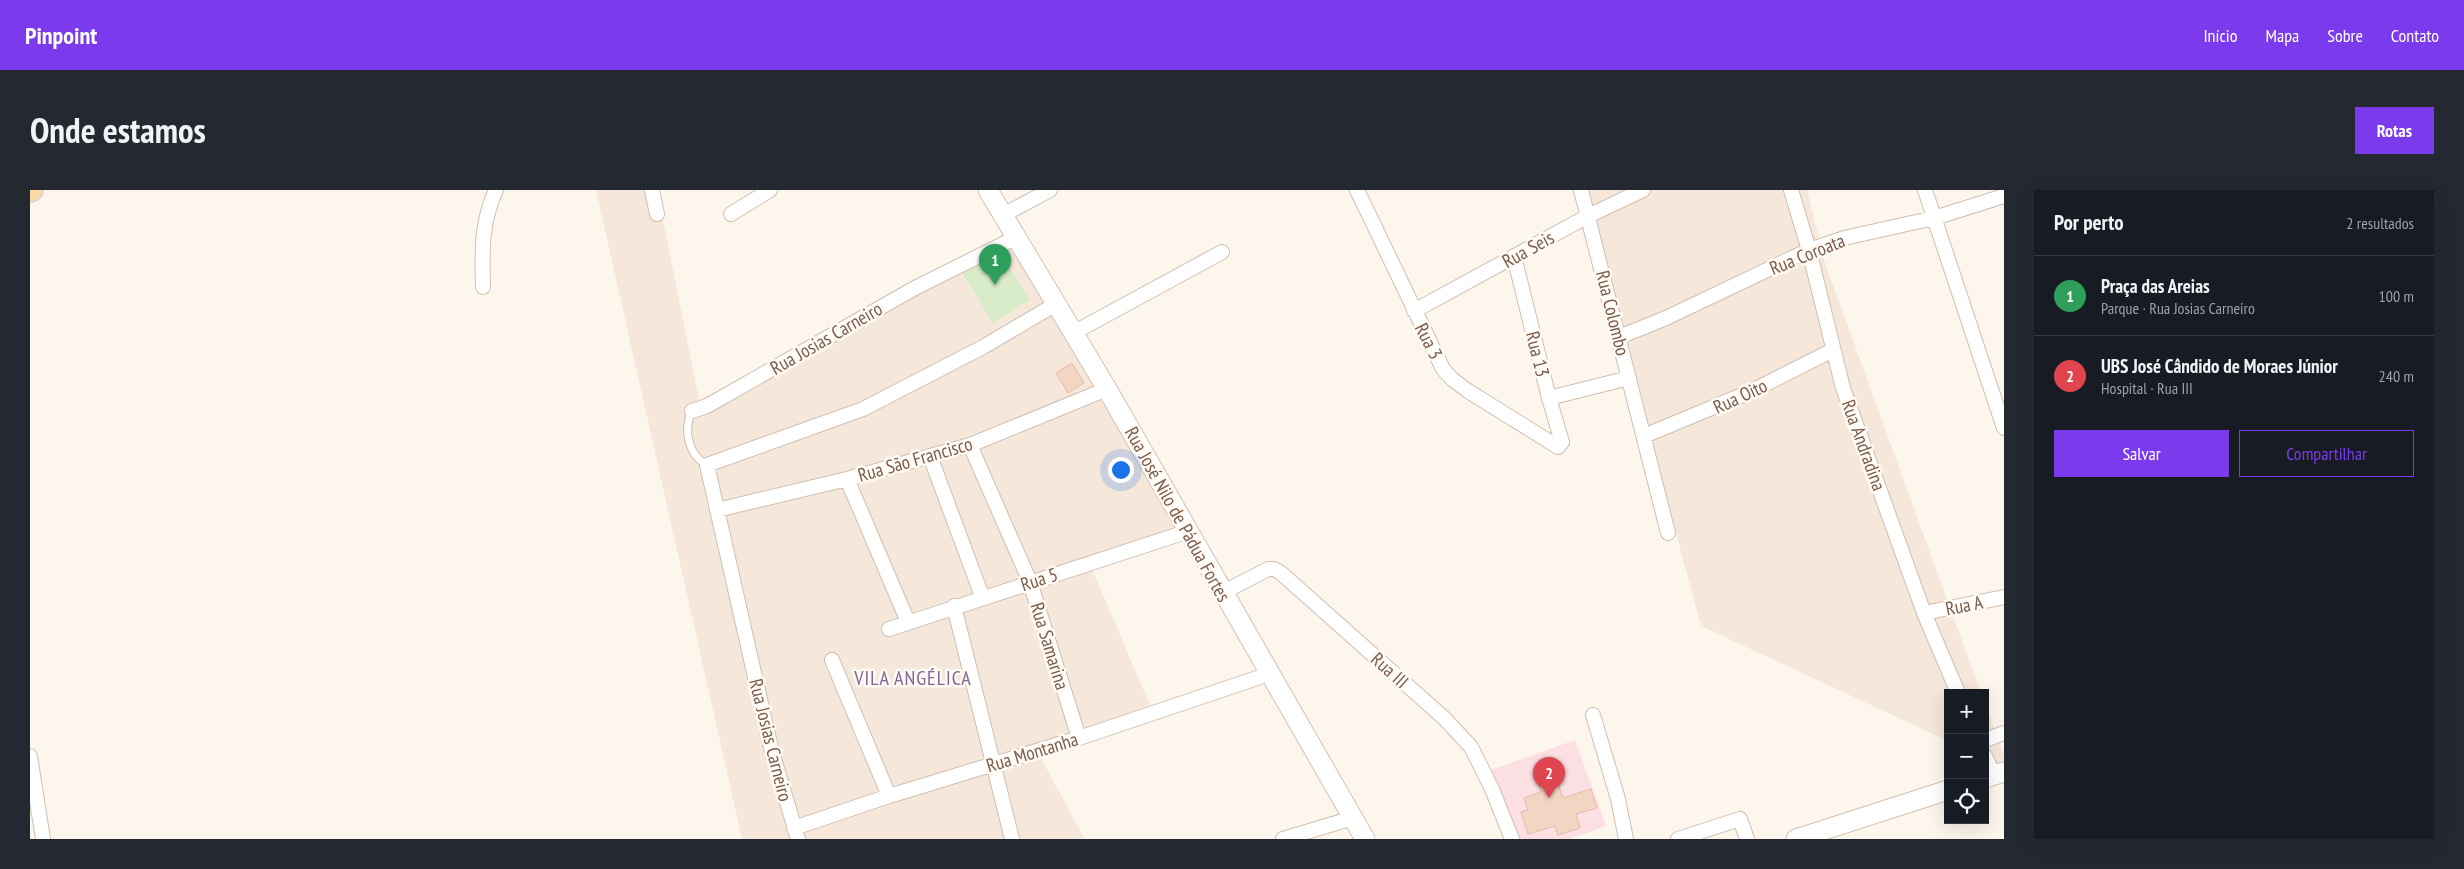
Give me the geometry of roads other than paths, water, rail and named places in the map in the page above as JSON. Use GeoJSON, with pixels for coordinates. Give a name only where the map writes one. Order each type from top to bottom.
{"type":"FeatureCollection","features":[{"type":"Feature","properties":{"kind":"street"},"geometry":{"type":"LineString","coordinates":[[483,286],[482,245],[484,226],[496,190]]}},
{"type":"Feature","properties":{"kind":"street"},"geometry":{"type":"LineString","coordinates":[[652,190],[657,214]]}},
{"type":"Feature","properties":{"kind":"street"},"geometry":{"type":"LineString","coordinates":[[731,214],[770,190]]}},
{"type":"Feature","properties":{"kind":"street","name":"Rua José Nilo de Pádua Fortes"},"geometry":{"type":"LineString","coordinates":[[988,190],[1107,389],[1189,531],[1222,593],[1365,839]]}},
{"type":"Feature","properties":{"kind":"street"},"geometry":{"type":"LineString","coordinates":[[1003,215],[1050,190]]}},
{"type":"Feature","properties":{"kind":"street","name":"Rua 3"},"geometry":{"type":"LineString","coordinates":[[1357,190],[1435,355],[1452,379],[1555,446]]}},
{"type":"Feature","properties":{"kind":"street","name":"Rua Colombo"},"geometry":{"type":"LineString","coordinates":[[1581,190],[1668,533]]}},
{"type":"Feature","properties":{"kind":"street","name":"Rua Seis"},"geometry":{"type":"LineString","coordinates":[[1414,311],[1588,216],[1643,190]]}},
{"type":"Feature","properties":{"kind":"street","name":"Rua Andradina"},"geometry":{"type":"LineString","coordinates":[[1792,190],[1843,388],[1924,613],[1956,689]]}},
{"type":"Feature","properties":{"kind":"street"},"geometry":{"type":"LineString","coordinates":[[1926,190],[2004,428]]}},
{"type":"Feature","properties":{"kind":"street","name":"Rua Coroata"},"geometry":{"type":"LineString","coordinates":[[1619,337],[1666,318],[1809,250],[1844,238],[1934,218],[2004,196]]}},
{"type":"Feature","properties":{"kind":"street","name":"Rua Josias Carneiro"},"geometry":{"type":"LineString","coordinates":[[692,411],[707,406],[915,288],[1017,238]]}},
{"type":"Feature","properties":{"kind":"street"},"geometry":{"type":"LineString","coordinates":[[1073,333],[1222,252]]}},
{"type":"Feature","properties":{"kind":"street","name":"Rua 13"},"geometry":{"type":"LineString","coordinates":[[1514,256],[1549,398],[1562,442],[1560,446],[1555,446]]}},
{"type":"Feature","properties":{"kind":"street"},"geometry":{"type":"LineString","coordinates":[[707,465],[863,409],[974,351],[1056,304]]}},
{"type":"Feature","properties":{"kind":"street","name":"Rua Oito"},"geometry":{"type":"LineString","coordinates":[[1644,436],[1752,391],[1833,350]]}},
{"type":"Feature","properties":{"kind":"street"},"geometry":{"type":"LineString","coordinates":[[1549,398],[1629,378]]}},
{"type":"Feature","properties":{"kind":"street","name":"Rua São Francisco"},"geometry":{"type":"LineString","coordinates":[[717,510],[847,479],[970,444],[1107,389]]}},
{"type":"Feature","properties":{"kind":"street","name":"Rua Samarina"},"geometry":{"type":"LineString","coordinates":[[970,444],[1030,582],[1079,738]]}},
{"type":"Feature","properties":{"kind":"street"},"geometry":{"type":"LineString","coordinates":[[930,456],[982,596]]}},
{"type":"Feature","properties":{"kind":"street","name":"Rua Josias Carneiro"},"geometry":{"type":"LineString","coordinates":[[707,465],[772,752],[796,834]]}},
{"type":"Feature","properties":{"kind":"street"},"geometry":{"type":"LineString","coordinates":[[847,479],[908,622]]}},
{"type":"Feature","properties":{"kind":"street","name":"Rua 5"},"geometry":{"type":"LineString","coordinates":[[889,629],[982,596],[1189,531]]}},
{"type":"Feature","properties":{"kind":"street","name":"Rua III"},"geometry":{"type":"LineString","coordinates":[[1222,593],[1268,569],[1274,569],[1281,573],[1444,718],[1471,747],[1492,789],[1512,839]]}},
{"type":"Feature","properties":{"kind":"street","name":"Rua A"},"geometry":{"type":"LineString","coordinates":[[1924,613],[2004,597]]}},
{"type":"Feature","properties":{"kind":"street"},"geometry":{"type":"LineString","coordinates":[[954,606],[1012,839]]}},
{"type":"Feature","properties":{"kind":"street"},"geometry":{"type":"LineString","coordinates":[[832,660],[889,796]]}},
{"type":"Feature","properties":{"kind":"street","name":"Rua Montanha"},"geometry":{"type":"LineString","coordinates":[[796,834],[889,796],[1079,738],[1269,674]]}},
{"type":"Feature","properties":{"kind":"street"},"geometry":{"type":"LineString","coordinates":[[1593,715],[1618,799],[1626,839]]}},
{"type":"Feature","properties":{"kind":"street"},"geometry":{"type":"LineString","coordinates":[[1989,739],[2004,733]]}},
{"type":"Feature","properties":{"kind":"street"},"geometry":{"type":"LineString","coordinates":[[30,756],[43,839]]}},
{"type":"Feature","properties":{"kind":"street"},"geometry":{"type":"LineString","coordinates":[[1989,764],[1995,775]]}},
{"type":"Feature","properties":{"kind":"street"},"geometry":{"type":"LineString","coordinates":[[1796,839],[1944,791]]}},
{"type":"Feature","properties":{"kind":"street"},"geometry":{"type":"LineString","coordinates":[[30,800],[38,813]]}},
{"type":"Feature","properties":{"kind":"street"},"geometry":{"type":"LineString","coordinates":[[1283,839],[1352,818]]}},
{"type":"Feature","properties":{"kind":"street"},"geometry":{"type":"LineString","coordinates":[[1678,839],[1740,819],[1747,839]]}},
{"type":"Feature","properties":{"kind":"lane","name":"Rua Josias Carneiro"},"geometry":{"type":"LineString","coordinates":[[692,411],[687,421],[691,448],[698,460],[707,465]]}},
{"type":"Feature","properties":{"kind":"place","name":"Praça das Areias"},"geometry":{"type":"Point","coordinates":[995,285]}},
{"type":"Feature","properties":{"kind":"place","name":"UBS José Cândido de Moraes Júnior"},"geometry":{"type":"Point","coordinates":[1549,798]}},
{"type":"Feature","properties":{"kind":"district","name":"VILA ANGÉLICA"},"geometry":{"type":"Point","coordinates":[913,678]}}]}
